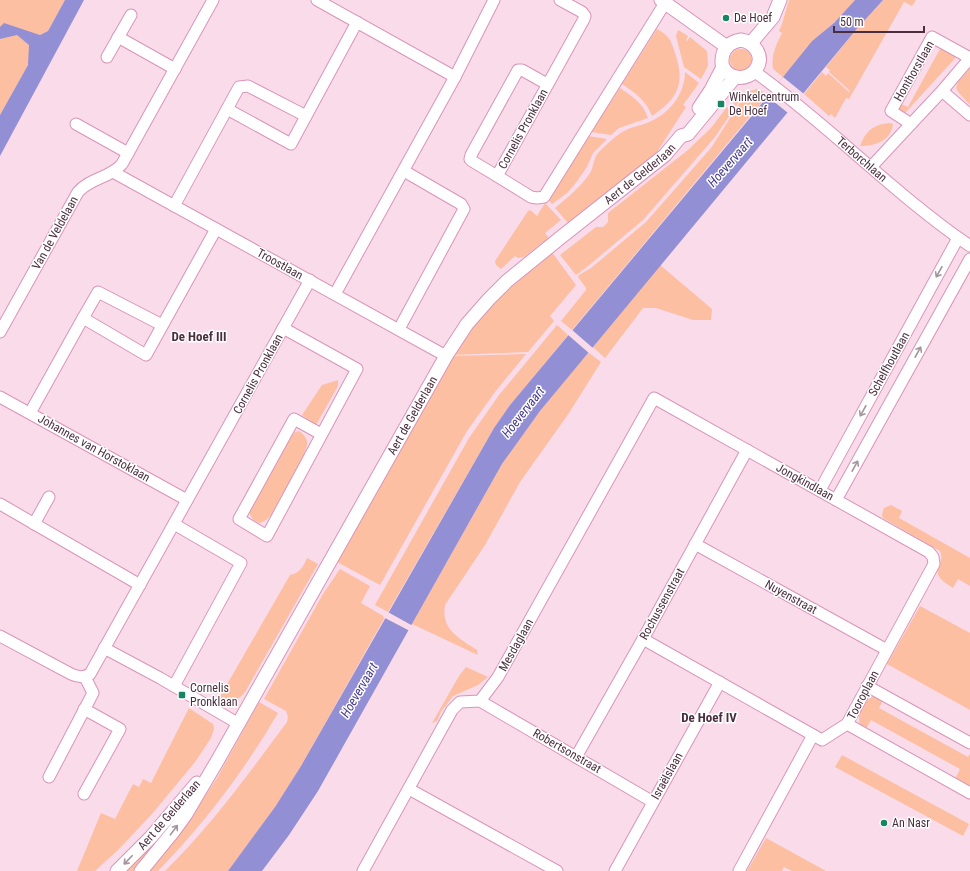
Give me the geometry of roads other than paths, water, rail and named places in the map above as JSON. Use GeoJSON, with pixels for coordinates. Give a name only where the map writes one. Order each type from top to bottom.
{"type":"FeatureCollection","features":[{"type":"Feature","properties":{"kind":"street"},"geometry":{"type":"LineString","coordinates":[[114,172],[122,164],[213,0]]}},
{"type":"Feature","properties":{"kind":"street"},"geometry":{"type":"LineString","coordinates":[[317,0],[455,77]]}},
{"type":"Feature","properties":{"kind":"street"},"geometry":{"type":"LineString","coordinates":[[335,294],[455,77],[494,0]]}},
{"type":"Feature","properties":{"kind":"street","name":"Cornelis Pronklaan"},"geometry":{"type":"LineString","coordinates":[[548,84],[522,70],[518,70],[471,154],[470,159],[497,176],[548,84],[585,16],[582,12],[560,0]]}},
{"type":"Feature","properties":{"kind":"street"},"geometry":{"type":"LineString","coordinates":[[751,43],[772,17],[780,0]]}},
{"type":"Feature","properties":{"kind":"street"},"geometry":{"type":"LineString","coordinates":[[497,176],[531,197],[544,197],[663,2],[727,46]]}},
{"type":"Feature","properties":{"kind":"street"},"geometry":{"type":"LineString","coordinates":[[107,57],[131,15]]}},
{"type":"Feature","properties":{"kind":"street"},"geometry":{"type":"LineString","coordinates":[[227,110],[291,144],[357,22]]}},
{"type":"Feature","properties":{"kind":"street"},"geometry":{"type":"LineString","coordinates":[[118,37],[175,69]]}},
{"type":"Feature","properties":{"kind":"street","name":"Honthorstlaan"},"geometry":{"type":"LineString","coordinates":[[932,37],[970,58],[942,91],[911,124],[891,111],[932,37]]}},
{"type":"Feature","properties":{"kind":"street"},"geometry":{"type":"LineString","coordinates":[[741,40],[751,43],[756,49],[759,57],[759,65],[754,72],[744,78],[732,76],[723,68],[722,56],[727,46],[741,40]]}},
{"type":"Feature","properties":{"kind":"street","name":"Aert de Gelderlaan"},"geometry":{"type":"LineString","coordinates":[[141,871],[186,814],[239,724],[446,356],[475,315],[507,281],[665,155],[681,136],[683,130],[711,90],[723,68]]}},
{"type":"Feature","properties":{"kind":"street","name":"Terborchlaan"},"geometry":{"type":"LineString","coordinates":[[754,72],[775,87],[958,238],[970,246]]}},
{"type":"Feature","properties":{"kind":"street","name":"Aert de Gelderlaan"},"geometry":{"type":"LineString","coordinates":[[681,136],[688,134],[735,77]]}},
{"type":"Feature","properties":{"kind":"street"},"geometry":{"type":"LineString","coordinates":[[174,206],[239,87],[248,86],[306,116]]}},
{"type":"Feature","properties":{"kind":"street"},"geometry":{"type":"LineString","coordinates":[[942,91],[970,115]]}},
{"type":"Feature","properties":{"kind":"street"},"geometry":{"type":"LineString","coordinates":[[76,124],[128,153]]}},
{"type":"Feature","properties":{"kind":"street"},"geometry":{"type":"LineString","coordinates":[[871,167],[911,124]]}},
{"type":"Feature","properties":{"kind":"street"},"geometry":{"type":"LineString","coordinates":[[399,329],[464,209],[461,204],[404,171]]}},
{"type":"Feature","properties":{"kind":"street","name":"Troostlaan"},"geometry":{"type":"LineString","coordinates":[[114,172],[446,356]]}},
{"type":"Feature","properties":{"kind":"street","name":"Van de Veldelaan"},"geometry":{"type":"LineString","coordinates":[[0,332],[78,192],[92,180],[114,172]]}},
{"type":"Feature","properties":{"kind":"street"},"geometry":{"type":"LineString","coordinates":[[83,318],[146,355],[216,229]]}},
{"type":"Feature","properties":{"kind":"street","name":"Schelfhoutlaan"},"geometry":{"type":"LineString","coordinates":[[820,490],[958,238]]}},
{"type":"Feature","properties":{"kind":"street","name":"Schelfhoutlaan"},"geometry":{"type":"LineString","coordinates":[[836,500],[970,259]]}},
{"type":"Feature","properties":{"kind":"street","name":"Cornelis Pronklaan"},"geometry":{"type":"LineString","coordinates":[[104,648],[310,280]]}},
{"type":"Feature","properties":{"kind":"street"},"geometry":{"type":"LineString","coordinates":[[30,413],[98,292],[162,326]]}},
{"type":"Feature","properties":{"kind":"street","name":"Cornelis Pronklaan"},"geometry":{"type":"LineString","coordinates":[[283,328],[357,369],[266,536],[239,519],[294,419],[321,434]]}},
{"type":"Feature","properties":{"kind":"street","name":"Johannes van Horstoklaan"},"geometry":{"type":"LineString","coordinates":[[0,397],[187,500]]}},
{"type":"Feature","properties":{"kind":"street","name":"Jongkindlaan"},"geometry":{"type":"LineString","coordinates":[[654,398],[929,552],[933,557],[934,564],[926,579]]}},
{"type":"Feature","properties":{"kind":"street","name":"Mesdaglaan"},"geometry":{"type":"LineString","coordinates":[[480,701],[498,677],[654,398]]}},
{"type":"Feature","properties":{"kind":"street","name":"Rochussenstraat"},"geometry":{"type":"LineString","coordinates":[[576,757],[747,450]]}},
{"type":"Feature","properties":{"kind":"street"},"geometry":{"type":"LineString","coordinates":[[34,524],[49,497]]}},
{"type":"Feature","properties":{"kind":"street"},"geometry":{"type":"LineString","coordinates":[[0,504],[140,585]]}},
{"type":"Feature","properties":{"kind":"street"},"geometry":{"type":"LineString","coordinates":[[174,524],[241,563],[174,686]]}},
{"type":"Feature","properties":{"kind":"street","name":"Nuyenstraat"},"geometry":{"type":"LineString","coordinates":[[695,544],[887,650]]}},
{"type":"Feature","properties":{"kind":"street","name":"Tooroplaan"},"geometry":{"type":"LineString","coordinates":[[813,735],[822,740],[847,724],[926,579]]}},
{"type":"Feature","properties":{"kind":"street"},"geometry":{"type":"LineString","coordinates":[[0,636],[79,677],[85,677],[90,674],[104,648],[174,686],[239,724]]}},
{"type":"Feature","properties":{"kind":"street"},"geometry":{"type":"LineString","coordinates":[[643,639],[813,735],[738,871]]}},
{"type":"Feature","properties":{"kind":"street"},"geometry":{"type":"LineString","coordinates":[[49,776],[93,693],[85,677]]}},
{"type":"Feature","properties":{"kind":"street","name":"Israëlslaan"},"geometry":{"type":"LineString","coordinates":[[615,871],[720,682]]}},
{"type":"Feature","properties":{"kind":"street"},"geometry":{"type":"LineString","coordinates":[[867,686],[970,743]]}},
{"type":"Feature","properties":{"kind":"street"},"geometry":{"type":"LineString","coordinates":[[363,871],[452,710],[460,702],[480,701]]}},
{"type":"Feature","properties":{"kind":"street","name":"Robertsonstraat"},"geometry":{"type":"LineString","coordinates":[[480,701],[653,802]]}},
{"type":"Feature","properties":{"kind":"street"},"geometry":{"type":"LineString","coordinates":[[84,709],[120,729],[84,794]]}},
{"type":"Feature","properties":{"kind":"street"},"geometry":{"type":"LineString","coordinates":[[847,724],[970,794]]}},
{"type":"Feature","properties":{"kind":"street","name":"Aert de Gelderlaan"},"geometry":{"type":"LineString","coordinates":[[117,871],[151,837],[219,758]]}},
{"type":"Feature","properties":{"kind":"street"},"geometry":{"type":"LineString","coordinates":[[409,789],[557,871]]}},
{"type":"Feature","properties":{"kind":"water"},"geometry":{"type":"Polygon","coordinates":[[[65,0],[84,0],[0,156],[0,115],[28,65],[29,45],[17,35],[0,39],[0,27],[4,23],[40,35],[48,31],[65,0]]]}},
{"type":"Feature","properties":{"kind":"water","name":"Hoevervaart"},"geometry":{"type":"Polygon","coordinates":[[[855,0],[883,0],[855,31],[540,411],[502,464],[318,791],[289,835],[262,871],[228,871],[275,807],[301,766],[494,428],[510,405],[750,118],[812,41],[834,23],[855,0]]]}},
{"type":"Feature","properties":{"kind":"place","name":"De Hoef"},"geometry":{"type":"Point","coordinates":[726,18]}},
{"type":"Feature","properties":{"kind":"place","name":"Winkelcentrum De Hoef"},"geometry":{"type":"Point","coordinates":[721,104]}},
{"type":"Feature","properties":{"kind":"place","name":"Cornelis Pronklaan"},"geometry":{"type":"Point","coordinates":[182,695]}},
{"type":"Feature","properties":{"kind":"place","name":"An Nasr"},"geometry":{"type":"Point","coordinates":[884,823]}},
{"type":"Feature","properties":{"kind":"district","name":"De Hoef III"},"geometry":{"type":"Point","coordinates":[199,336]}},
{"type":"Feature","properties":{"kind":"district","name":"De Hoef IV"},"geometry":{"type":"Point","coordinates":[709,717]}}]}
